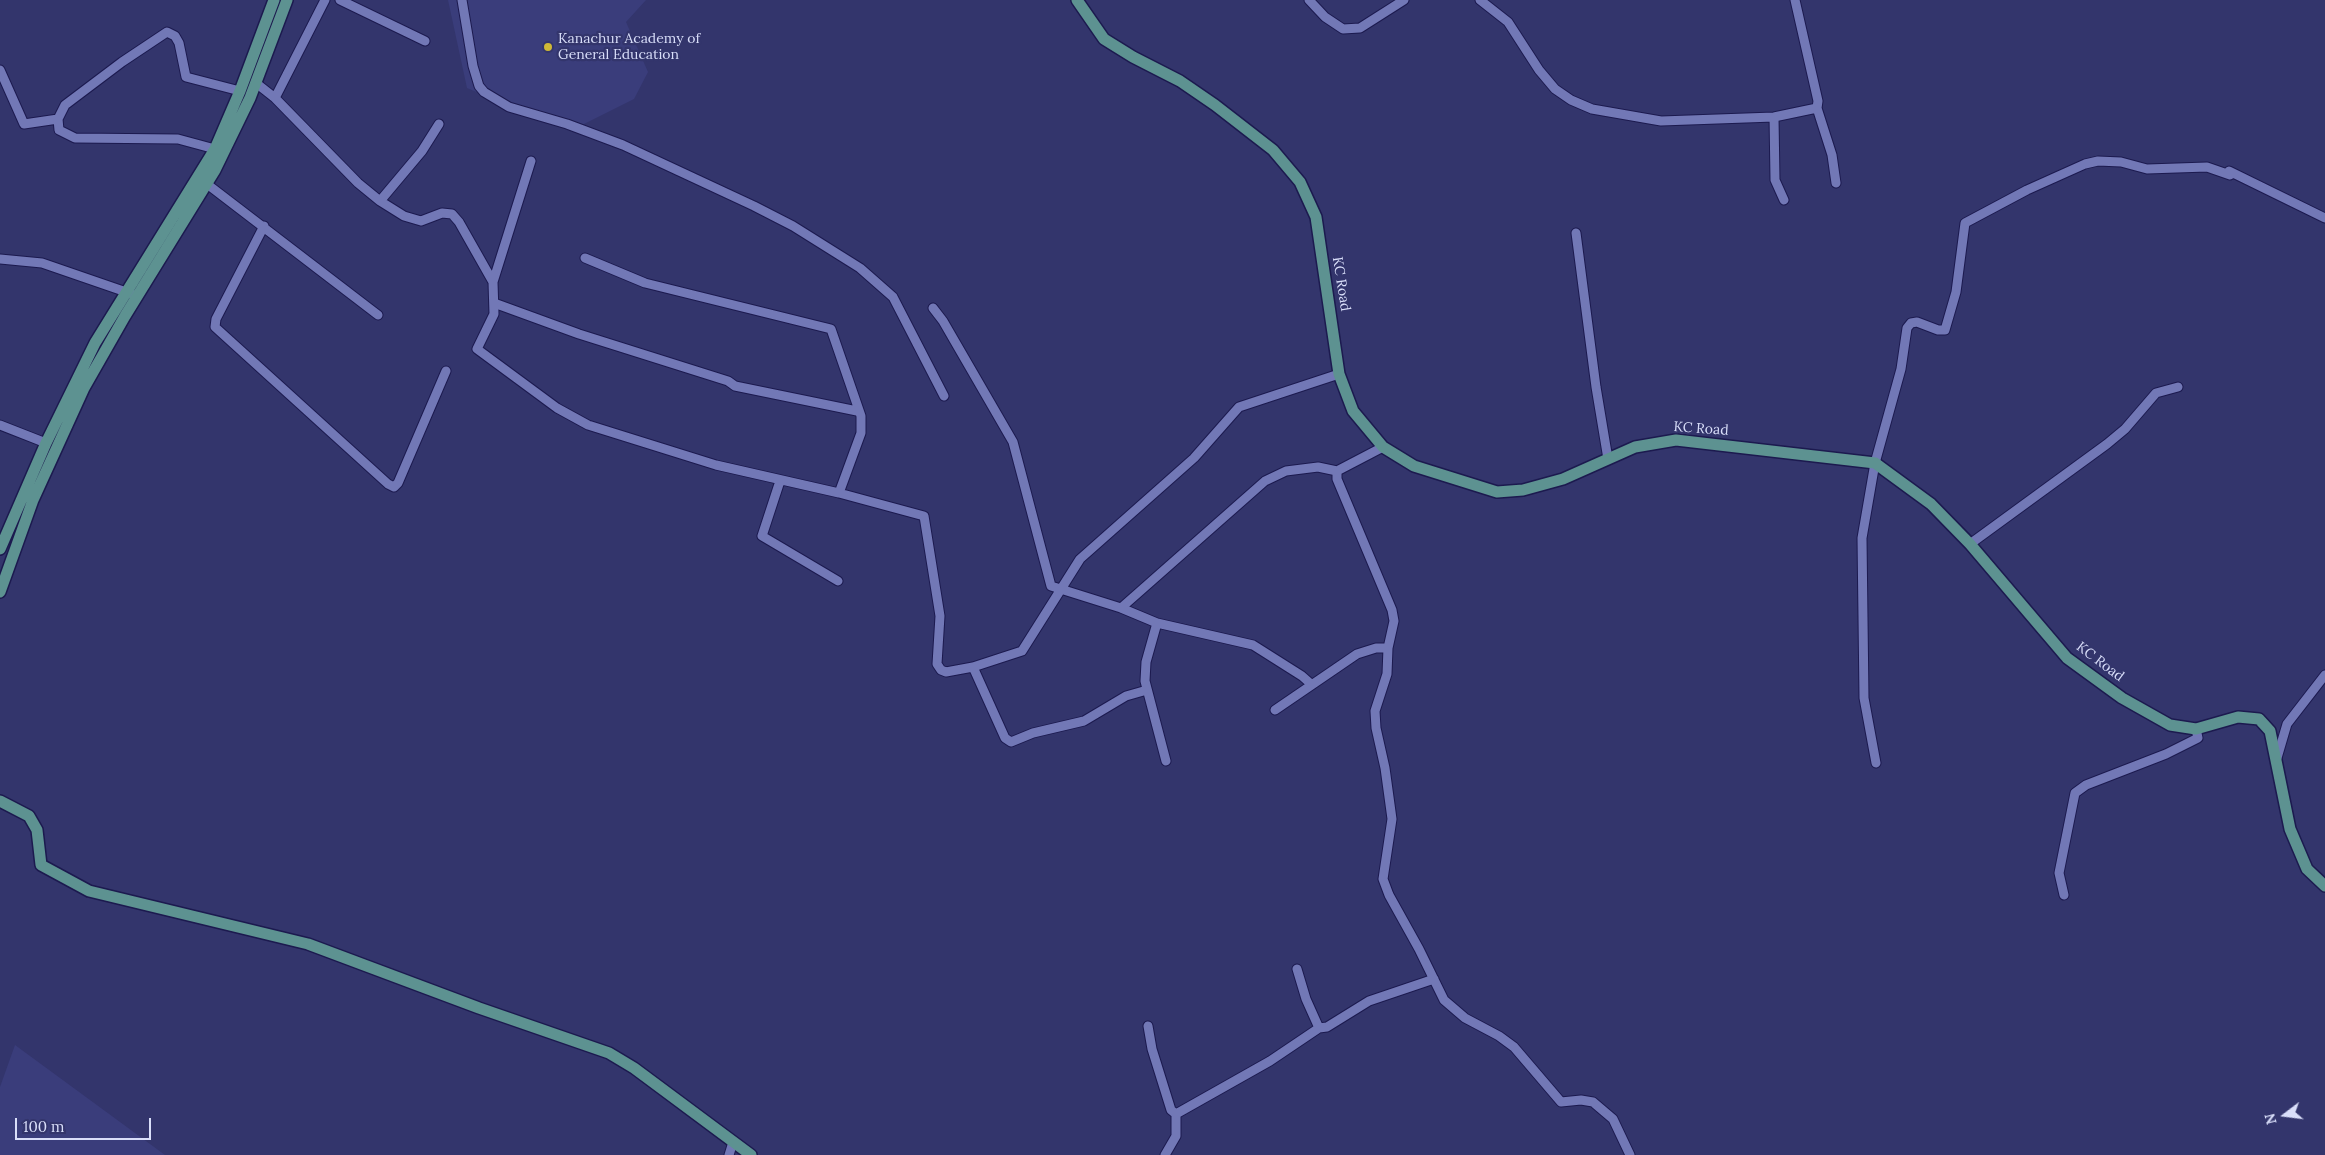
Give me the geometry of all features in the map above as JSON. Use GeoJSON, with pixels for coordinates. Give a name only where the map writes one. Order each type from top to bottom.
{"type":"FeatureCollection","features":[{"type":"Feature","properties":{"kind":"main road"},"geometry":{"type":"LineString","coordinates":[[0,549],[46,443],[95,343],[126,290],[175,216],[215,149],[240,91],[274,0]]}},
{"type":"Feature","properties":{"kind":"main road"},"geometry":{"type":"LineString","coordinates":[[0,592],[2,578],[33,500],[67,423],[96,365],[207,184],[238,126],[256,83],[286,0]]}},
{"type":"Feature","properties":{"kind":"main road","name":"KC Road"},"geometry":{"type":"LineString","coordinates":[[1077,0],[1104,39],[1132,57],[1180,81],[1215,105],[1273,150],[1300,182],[1316,217],[1339,374],[1353,411],[1383,447],[1414,466],[1497,492],[1523,490],[1563,479],[1635,448],[1676,440],[1875,463],[1931,504],[1970,544],[2067,658],[2122,698],[2170,725],[2196,729],[2238,717],[2259,719],[2270,731],[2290,829],[2307,869],[2325,886]]}},
{"type":"Feature","properties":{"kind":"main road"},"geometry":{"type":"LineString","coordinates":[[256,48],[267,53]]}},
{"type":"Feature","properties":{"kind":"main road"},"geometry":{"type":"LineString","coordinates":[[0,801],[29,816],[37,830],[42,865],[89,891],[308,944],[479,1008],[608,1053],[634,1068],[750,1155]]}},
{"type":"Feature","properties":{"kind":"street"},"geometry":{"type":"LineString","coordinates":[[275,98],[325,0]]}},
{"type":"Feature","properties":{"kind":"street"},"geometry":{"type":"LineString","coordinates":[[340,0],[425,41]]}},
{"type":"Feature","properties":{"kind":"street"},"geometry":{"type":"LineString","coordinates":[[462,0],[473,66],[479,86],[484,92],[509,107],[567,124],[622,145],[754,206],[793,226],[860,268],[893,298],[944,396]]}},
{"type":"Feature","properties":{"kind":"street"},"geometry":{"type":"LineString","coordinates":[[1309,0],[1325,16],[1343,29],[1360,28],[1404,0]]}},
{"type":"Feature","properties":{"kind":"street"},"geometry":{"type":"LineString","coordinates":[[1480,0],[1508,22],[1539,70],[1555,89],[1578,103],[1592,108],[1661,121],[1774,117],[1817,108]]}},
{"type":"Feature","properties":{"kind":"street"},"geometry":{"type":"LineString","coordinates":[[1795,0],[1818,101],[1817,108],[1832,155],[1836,183]]}},
{"type":"Feature","properties":{"kind":"street"},"geometry":{"type":"LineString","coordinates":[[215,149],[178,139],[75,138],[58,130],[58,119],[65,105],[122,62],[167,32],[175,36],[179,43],[186,77],[240,91]]}},
{"type":"Feature","properties":{"kind":"street"},"geometry":{"type":"LineString","coordinates":[[0,70],[24,124],[58,119]]}},
{"type":"Feature","properties":{"kind":"street"},"geometry":{"type":"LineString","coordinates":[[256,83],[275,98],[358,184],[380,201],[404,216],[421,221],[442,213],[452,214],[459,222],[493,282]]}},
{"type":"Feature","properties":{"kind":"street"},"geometry":{"type":"LineString","coordinates":[[1774,117],[1776,180],[1784,200]]}},
{"type":"Feature","properties":{"kind":"street"},"geometry":{"type":"LineString","coordinates":[[380,201],[422,152],[439,124]]}},
{"type":"Feature","properties":{"kind":"street"},"geometry":{"type":"LineString","coordinates":[[531,161],[493,282],[494,314],[477,349],[557,408],[588,425],[716,465],[838,493],[924,516],[940,616],[937,664],[941,670],[946,672],[973,667],[1022,651],[1080,559],[1194,458],[1239,407],[1339,374]]}},
{"type":"Feature","properties":{"kind":"street"},"geometry":{"type":"LineString","coordinates":[[1876,763],[1864,698],[1862,538],[1875,463],[1900,369],[1907,328],[1911,323],[1917,322],[1938,330],[1945,330],[1956,292],[1964,223],[2027,190],[2085,164],[2098,161],[2121,162],[2147,169],[2207,167],[2230,175],[2229,171],[2325,218]]}},
{"type":"Feature","properties":{"kind":"street"},"geometry":{"type":"LineString","coordinates":[[207,184],[378,315]]}},
{"type":"Feature","properties":{"kind":"street"},"geometry":{"type":"LineString","coordinates":[[264,226],[216,319],[215,327],[388,484],[394,487],[398,483],[446,371]]}},
{"type":"Feature","properties":{"kind":"street"},"geometry":{"type":"LineString","coordinates":[[1576,233],[1596,387],[1608,460]]}},
{"type":"Feature","properties":{"kind":"street"},"geometry":{"type":"LineString","coordinates":[[0,258],[42,263],[126,290],[137,296]]}},
{"type":"Feature","properties":{"kind":"street"},"geometry":{"type":"LineString","coordinates":[[585,258],[645,283],[830,329],[860,416],[861,433],[838,493]]}},
{"type":"Feature","properties":{"kind":"street"},"geometry":{"type":"LineString","coordinates":[[494,303],[736,386],[857,411]]}},
{"type":"Feature","properties":{"kind":"street"},"geometry":{"type":"LineString","coordinates":[[933,308],[943,321],[1013,442],[1051,586],[1121,608],[1157,623],[1253,645],[1302,676],[1311,684]]}},
{"type":"Feature","properties":{"kind":"street"},"geometry":{"type":"LineString","coordinates":[[1970,544],[2108,444],[2125,429],[2156,393],[2178,387]]}},
{"type":"Feature","properties":{"kind":"street"},"geometry":{"type":"LineString","coordinates":[[0,425],[46,443]]}},
{"type":"Feature","properties":{"kind":"street"},"geometry":{"type":"LineString","coordinates":[[1121,608],[1265,481],[1286,471],[1318,467],[1337,471],[1383,447]]}},
{"type":"Feature","properties":{"kind":"street"},"geometry":{"type":"LineString","coordinates":[[1337,471],[1337,479],[1392,610],[1394,621],[1388,648],[1387,674],[1375,711],[1376,728],[1386,768],[1392,819],[1382,879],[1444,1000],[1465,1018],[1499,1036],[1514,1047],[1561,1102],[1581,1100],[1593,1102],[1613,1119],[1630,1155]]}},
{"type":"Feature","properties":{"kind":"street"},"geometry":{"type":"LineString","coordinates":[[780,481],[762,536],[838,581]]}},
{"type":"Feature","properties":{"kind":"street"},"geometry":{"type":"LineString","coordinates":[[1157,623],[1146,662],[1145,681],[1166,762]]}},
{"type":"Feature","properties":{"kind":"street"},"geometry":{"type":"LineString","coordinates":[[1275,710],[1357,654],[1376,648],[1388,648]]}},
{"type":"Feature","properties":{"kind":"street"},"geometry":{"type":"LineString","coordinates":[[973,667],[1005,738],[1011,742],[1033,733],[1084,721],[1126,696],[1147,690]]}},
{"type":"Feature","properties":{"kind":"street"},"geometry":{"type":"LineString","coordinates":[[2277,758],[2287,724],[2325,675]]}},
{"type":"Feature","properties":{"kind":"street"},"geometry":{"type":"LineString","coordinates":[[2064,894],[2059,872],[2075,793],[2086,785],[2166,754],[2198,738],[2196,729]]}},
{"type":"Feature","properties":{"kind":"street"},"geometry":{"type":"LineString","coordinates":[[1297,969],[1306,999],[1319,1028]]}},
{"type":"Feature","properties":{"kind":"street"},"geometry":{"type":"LineString","coordinates":[[1176,1114],[1270,1061],[1319,1028],[1327,1027],[1369,1001],[1434,979]]}},
{"type":"Feature","properties":{"kind":"street"},"geometry":{"type":"LineString","coordinates":[[1148,1026],[1171,1110],[1176,1114]]}},
{"type":"Feature","properties":{"kind":"street"},"geometry":{"type":"LineString","coordinates":[[1165,1155],[1176,1136],[1176,1114]]}},
{"type":"Feature","properties":{"kind":"street"},"geometry":{"type":"LineString","coordinates":[[729,1155],[732,1142]]}},
{"type":"Feature","properties":{"kind":"shaded area","name":"Kanachur Academy of General Education"},"geometry":{"type":"Polygon","coordinates":[[[448,0],[646,0],[626,22],[648,72],[634,99],[570,131],[467,88],[448,0]]]}},
{"type":"Feature","properties":{"kind":"shaded area"},"geometry":{"type":"Polygon","coordinates":[[[15,1045],[165,1155],[0,1155],[0,1087],[15,1045]]]}},
{"type":"Feature","properties":{"kind":"place","name":"Kanachur Academy of General Education"},"geometry":{"type":"Point","coordinates":[548,47]}}]}
